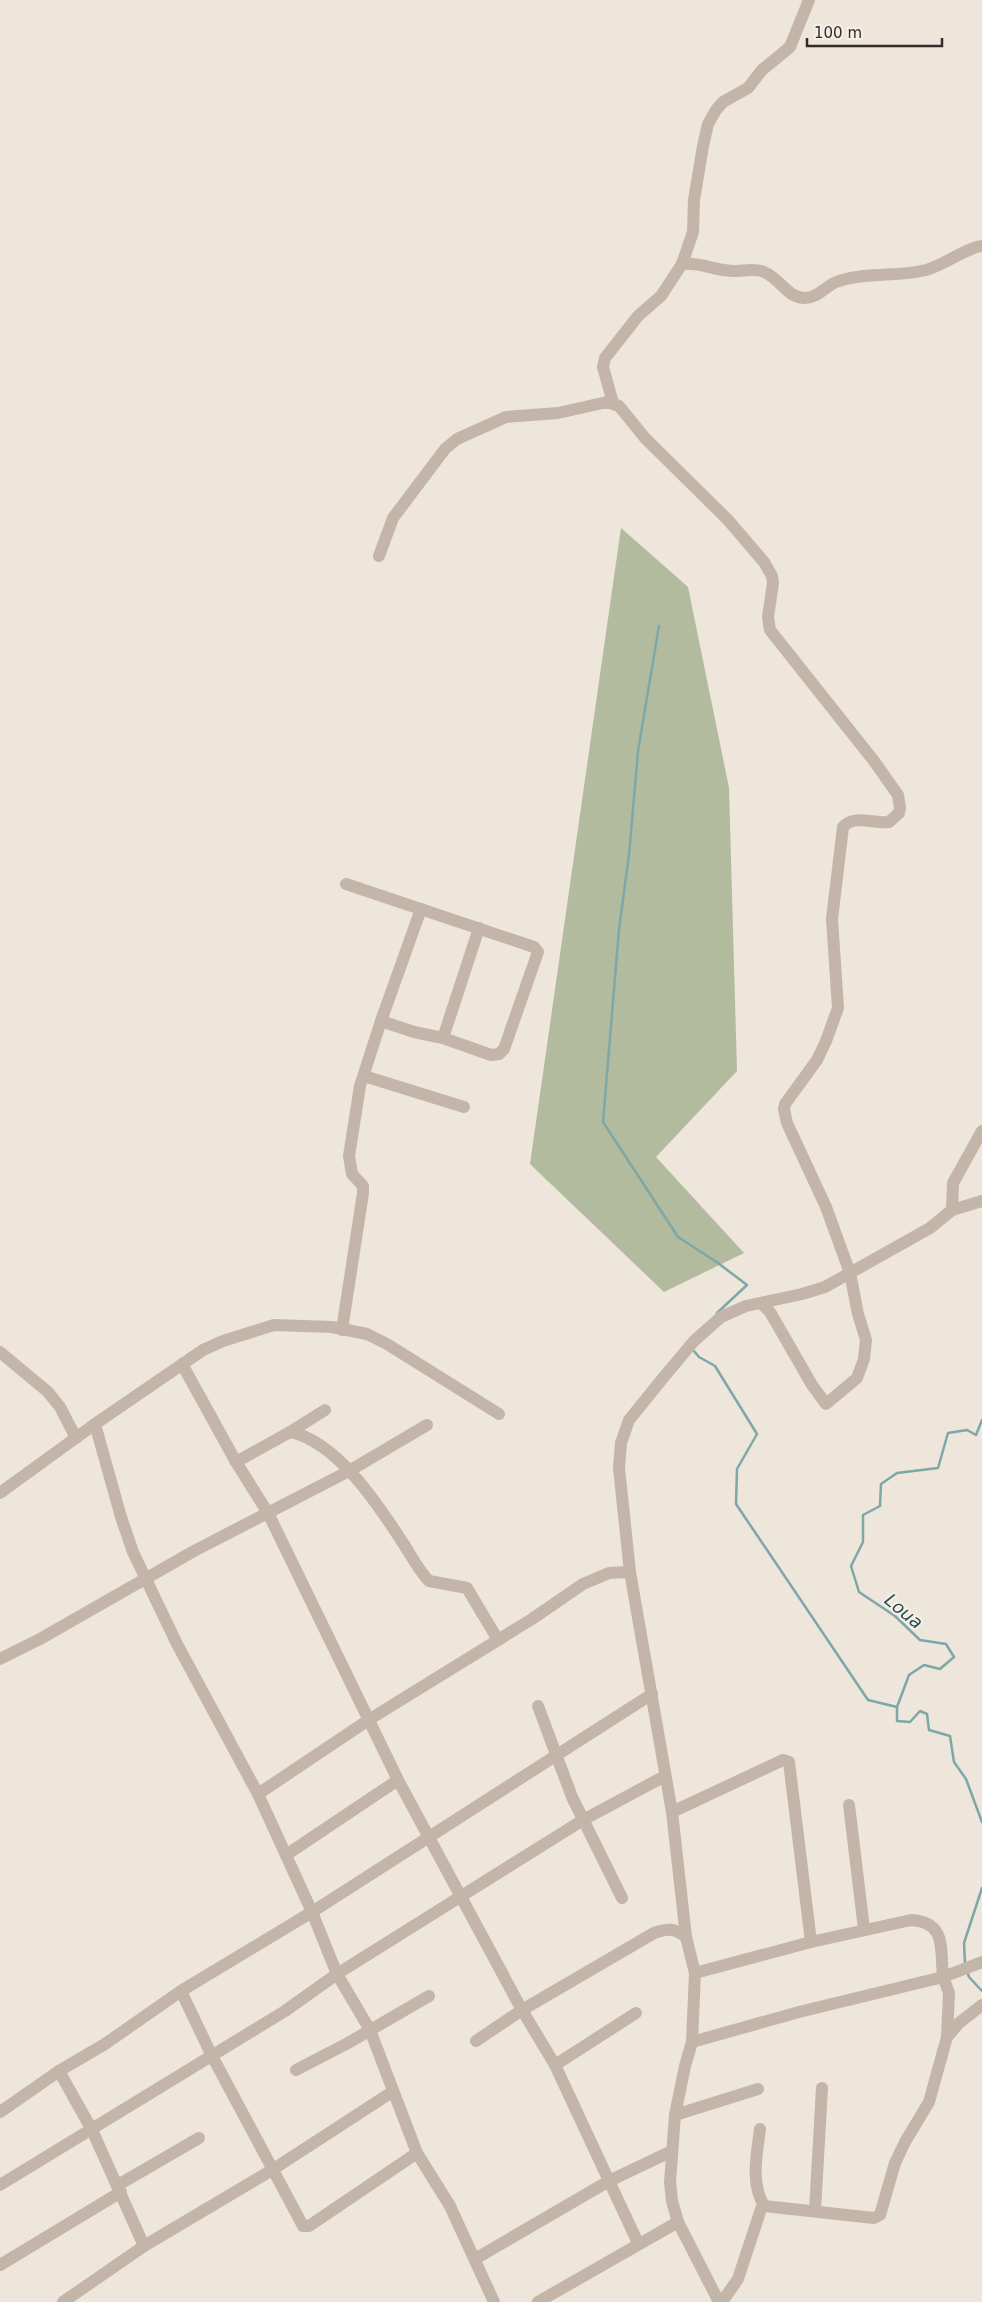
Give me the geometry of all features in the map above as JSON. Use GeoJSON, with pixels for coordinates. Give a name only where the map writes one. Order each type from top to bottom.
{"type":"FeatureCollection","features":[{"type":"Feature","properties":{"kind":"street"},"geometry":{"type":"LineString","coordinates":[[614,403],[603,366],[605,358],[638,316],[661,296],[682,264],[693,232],[697,180],[708,124],[723,102],[748,88],[762,70],[790,47],[809,0]]}},
{"type":"Feature","properties":{"kind":"street"},"geometry":{"type":"LineString","coordinates":[[682,264],[703,264],[734,271],[756,270],[772,276],[791,294],[802,298],[810,298],[836,282],[860,276],[877,276],[926,270],[960,256],[972,248],[982,246]]}},
{"type":"Feature","properties":{"kind":"street"},"geometry":{"type":"LineString","coordinates":[[379,556],[393,518],[445,449],[457,439],[506,417],[540,416],[607,402],[614,403],[619,406],[645,438],[728,520],[764,562],[772,576],[773,583],[768,617],[770,630],[874,761],[898,795],[900,802],[899,813],[889,822],[855,820],[850,821],[843,827],[832,919],[838,1008],[822,1050],[785,1104],[784,1109],[787,1123],[826,1207],[850,1273],[858,1314],[866,1340],[864,1359],[857,1378],[826,1404],[812,1385],[770,1312],[762,1304]]}},
{"type":"Feature","properties":{"kind":"street"},"geometry":{"type":"LineString","coordinates":[[346,884],[534,946],[537,950],[538,955],[504,1049],[499,1054],[491,1055],[444,1038],[414,1032],[380,1021]]}},
{"type":"Feature","properties":{"kind":"street"},"geometry":{"type":"LineString","coordinates":[[342,1330],[363,1193],[363,1186],[352,1174],[349,1156],[360,1086],[380,1021],[421,909]]}},
{"type":"Feature","properties":{"kind":"street"},"geometry":{"type":"LineString","coordinates":[[444,1038],[479,928]]}},
{"type":"Feature","properties":{"kind":"street"},"geometry":{"type":"LineString","coordinates":[[364,1076],[464,1107]]}},
{"type":"Feature","properties":{"kind":"street"},"geometry":{"type":"LineString","coordinates":[[952,1210],[953,1183],[982,1131]]}},
{"type":"Feature","properties":{"kind":"street"},"geometry":{"type":"LineString","coordinates":[[764,2206],[761,2209],[738,2279],[721,2302],[678,2222],[671,2191],[675,2115],[692,2042],[695,1973],[686,1938],[672,1812],[630,1572],[619,1468],[621,1443],[630,1420],[690,1345],[721,1317],[740,1308],[762,1304],[825,1286],[930,1228],[952,1210],[982,1201]]}},
{"type":"Feature","properties":{"kind":"street"},"geometry":{"type":"LineString","coordinates":[[0,1493],[182,1364],[223,1341],[274,1325],[318,1326],[366,1334],[387,1344],[498,1414]]}},
{"type":"Feature","properties":{"kind":"street"},"geometry":{"type":"LineString","coordinates":[[0,1352],[48,1392],[60,1407],[76,1438]]}},
{"type":"Feature","properties":{"kind":"street"},"geometry":{"type":"LineString","coordinates":[[182,1364],[236,1462],[268,1514],[370,1719],[398,1780],[522,2010],[555,2065],[638,2243]]}},
{"type":"Feature","properties":{"kind":"street"},"geometry":{"type":"LineString","coordinates":[[236,1462],[325,1410]]}},
{"type":"Feature","properties":{"kind":"street"},"geometry":{"type":"LineString","coordinates":[[95,1424],[121,1517],[146,1578],[177,1644],[258,1794],[312,1912],[337,1974],[370,2030],[392,2092],[417,2153],[450,2206],[494,2302]]}},
{"type":"Feature","properties":{"kind":"street"},"geometry":{"type":"LineString","coordinates":[[0,1659],[40,1639],[194,1551],[349,1471],[427,1425]]}},
{"type":"Feature","properties":{"kind":"street"},"geometry":{"type":"LineString","coordinates":[[290,1432],[310,1440],[337,1459],[349,1471],[381,1510],[426,1578],[434,1582],[456,1584],[467,1588],[498,1640]]}},
{"type":"Feature","properties":{"kind":"street"},"geometry":{"type":"LineString","coordinates":[[258,1794],[370,1719],[594,1578],[609,1573],[630,1572]]}},
{"type":"Feature","properties":{"kind":"street"},"geometry":{"type":"LineString","coordinates":[[0,2112],[59,2071],[105,2044],[181,1990],[312,1912],[652,1694]]}},
{"type":"Feature","properties":{"kind":"street"},"geometry":{"type":"LineString","coordinates":[[538,1706],[572,1797],[622,1898]]}},
{"type":"Feature","properties":{"kind":"street"},"geometry":{"type":"LineString","coordinates":[[672,1812],[783,1760],[789,1762],[811,1942]]}},
{"type":"Feature","properties":{"kind":"street"},"geometry":{"type":"LineString","coordinates":[[0,2185],[92,2130],[211,2054],[285,2011],[337,1974],[583,1820],[666,1776]]}},
{"type":"Feature","properties":{"kind":"street"},"geometry":{"type":"LineString","coordinates":[[286,1855],[398,1780]]}},
{"type":"Feature","properties":{"kind":"street"},"geometry":{"type":"LineString","coordinates":[[849,1805],[864,1929]]}},
{"type":"Feature","properties":{"kind":"street"},"geometry":{"type":"LineString","coordinates":[[695,1973],[811,1942],[911,1920],[924,1920],[932,1924],[939,1933],[943,1977],[949,1993],[947,2037],[929,2102],[905,2142],[895,2164],[880,2215],[874,2218],[815,2210],[764,2206]]}},
{"type":"Feature","properties":{"kind":"street"},"geometry":{"type":"LineString","coordinates":[[476,2041],[522,2010],[654,1933],[667,1928],[677,1930],[686,1938]]}},
{"type":"Feature","properties":{"kind":"street"},"geometry":{"type":"LineString","coordinates":[[692,2042],[798,2012],[943,1977],[978,1963]]}},
{"type":"Feature","properties":{"kind":"street"},"geometry":{"type":"LineString","coordinates":[[181,1990],[211,2054],[303,2226],[307,2227],[417,2153]]}},
{"type":"Feature","properties":{"kind":"street"},"geometry":{"type":"LineString","coordinates":[[296,2070],[429,1996]]}},
{"type":"Feature","properties":{"kind":"street"},"geometry":{"type":"LineString","coordinates":[[947,2037],[959,2023],[982,2005]]}},
{"type":"Feature","properties":{"kind":"street"},"geometry":{"type":"LineString","coordinates":[[555,2065],[636,2014]]}},
{"type":"Feature","properties":{"kind":"street"},"geometry":{"type":"LineString","coordinates":[[59,2071],[92,2130],[120,2188],[144,2246]]}},
{"type":"Feature","properties":{"kind":"street"},"geometry":{"type":"LineString","coordinates":[[815,2210],[822,2088]]}},
{"type":"Feature","properties":{"kind":"street"},"geometry":{"type":"LineString","coordinates":[[675,2115],[758,2089]]}},
{"type":"Feature","properties":{"kind":"street"},"geometry":{"type":"LineString","coordinates":[[63,2302],[83,2296],[144,2246],[272,2170],[392,2092]]}},
{"type":"Feature","properties":{"kind":"street"},"geometry":{"type":"LineString","coordinates":[[760,2128],[755,2182],[759,2197],[764,2206]]}},
{"type":"Feature","properties":{"kind":"street"},"geometry":{"type":"LineString","coordinates":[[0,2265],[199,2138]]}},
{"type":"Feature","properties":{"kind":"street"},"geometry":{"type":"LineString","coordinates":[[475,2260],[609,2181],[672,2151]]}},
{"type":"Feature","properties":{"kind":"street"},"geometry":{"type":"LineString","coordinates":[[538,2302],[638,2243],[678,2222]]}},
{"type":"Feature","properties":{"kind":"green space"},"geometry":{"type":"Polygon","coordinates":[[[621,528],[688,587],[729,788],[737,1071],[656,1157],[744,1253],[664,1292],[530,1164],[621,528]]]}},
{"type":"Feature","properties":{"kind":"waterway"},"geometry":{"type":"LineString","coordinates":[[659,626],[638,751],[629,855],[619,929],[603,1122],[678,1237],[747,1285],[717,1313]]}},
{"type":"Feature","properties":{"kind":"waterway"},"geometry":{"type":"LineString","coordinates":[[693,1350],[699,1357],[715,1366],[757,1434],[737,1469],[736,1504],[868,1700],[897,1707]]}},
{"type":"Feature","properties":{"kind":"waterway","name":"Loua"},"geometry":{"type":"LineString","coordinates":[[982,1420],[976,1435],[967,1430],[948,1433],[938,1468],[897,1473],[881,1484],[880,1506],[863,1515],[863,1542],[851,1566],[859,1592],[895,1616],[920,1640],[946,1644],[954,1657],[940,1669],[924,1665],[909,1675],[897,1707],[897,1721],[910,1722],[920,1711],[927,1714],[929,1730],[950,1736],[954,1762],[966,1779],[982,1822]]}},
{"type":"Feature","properties":{"kind":"waterway","name":"Loua"},"geometry":{"type":"LineString","coordinates":[[965,1963],[964,1943],[982,1888]]}},
{"type":"Feature","properties":{"kind":"waterway","name":"Loua"},"geometry":{"type":"LineString","coordinates":[[967,1971],[969,1977],[982,1991]]}}]}
